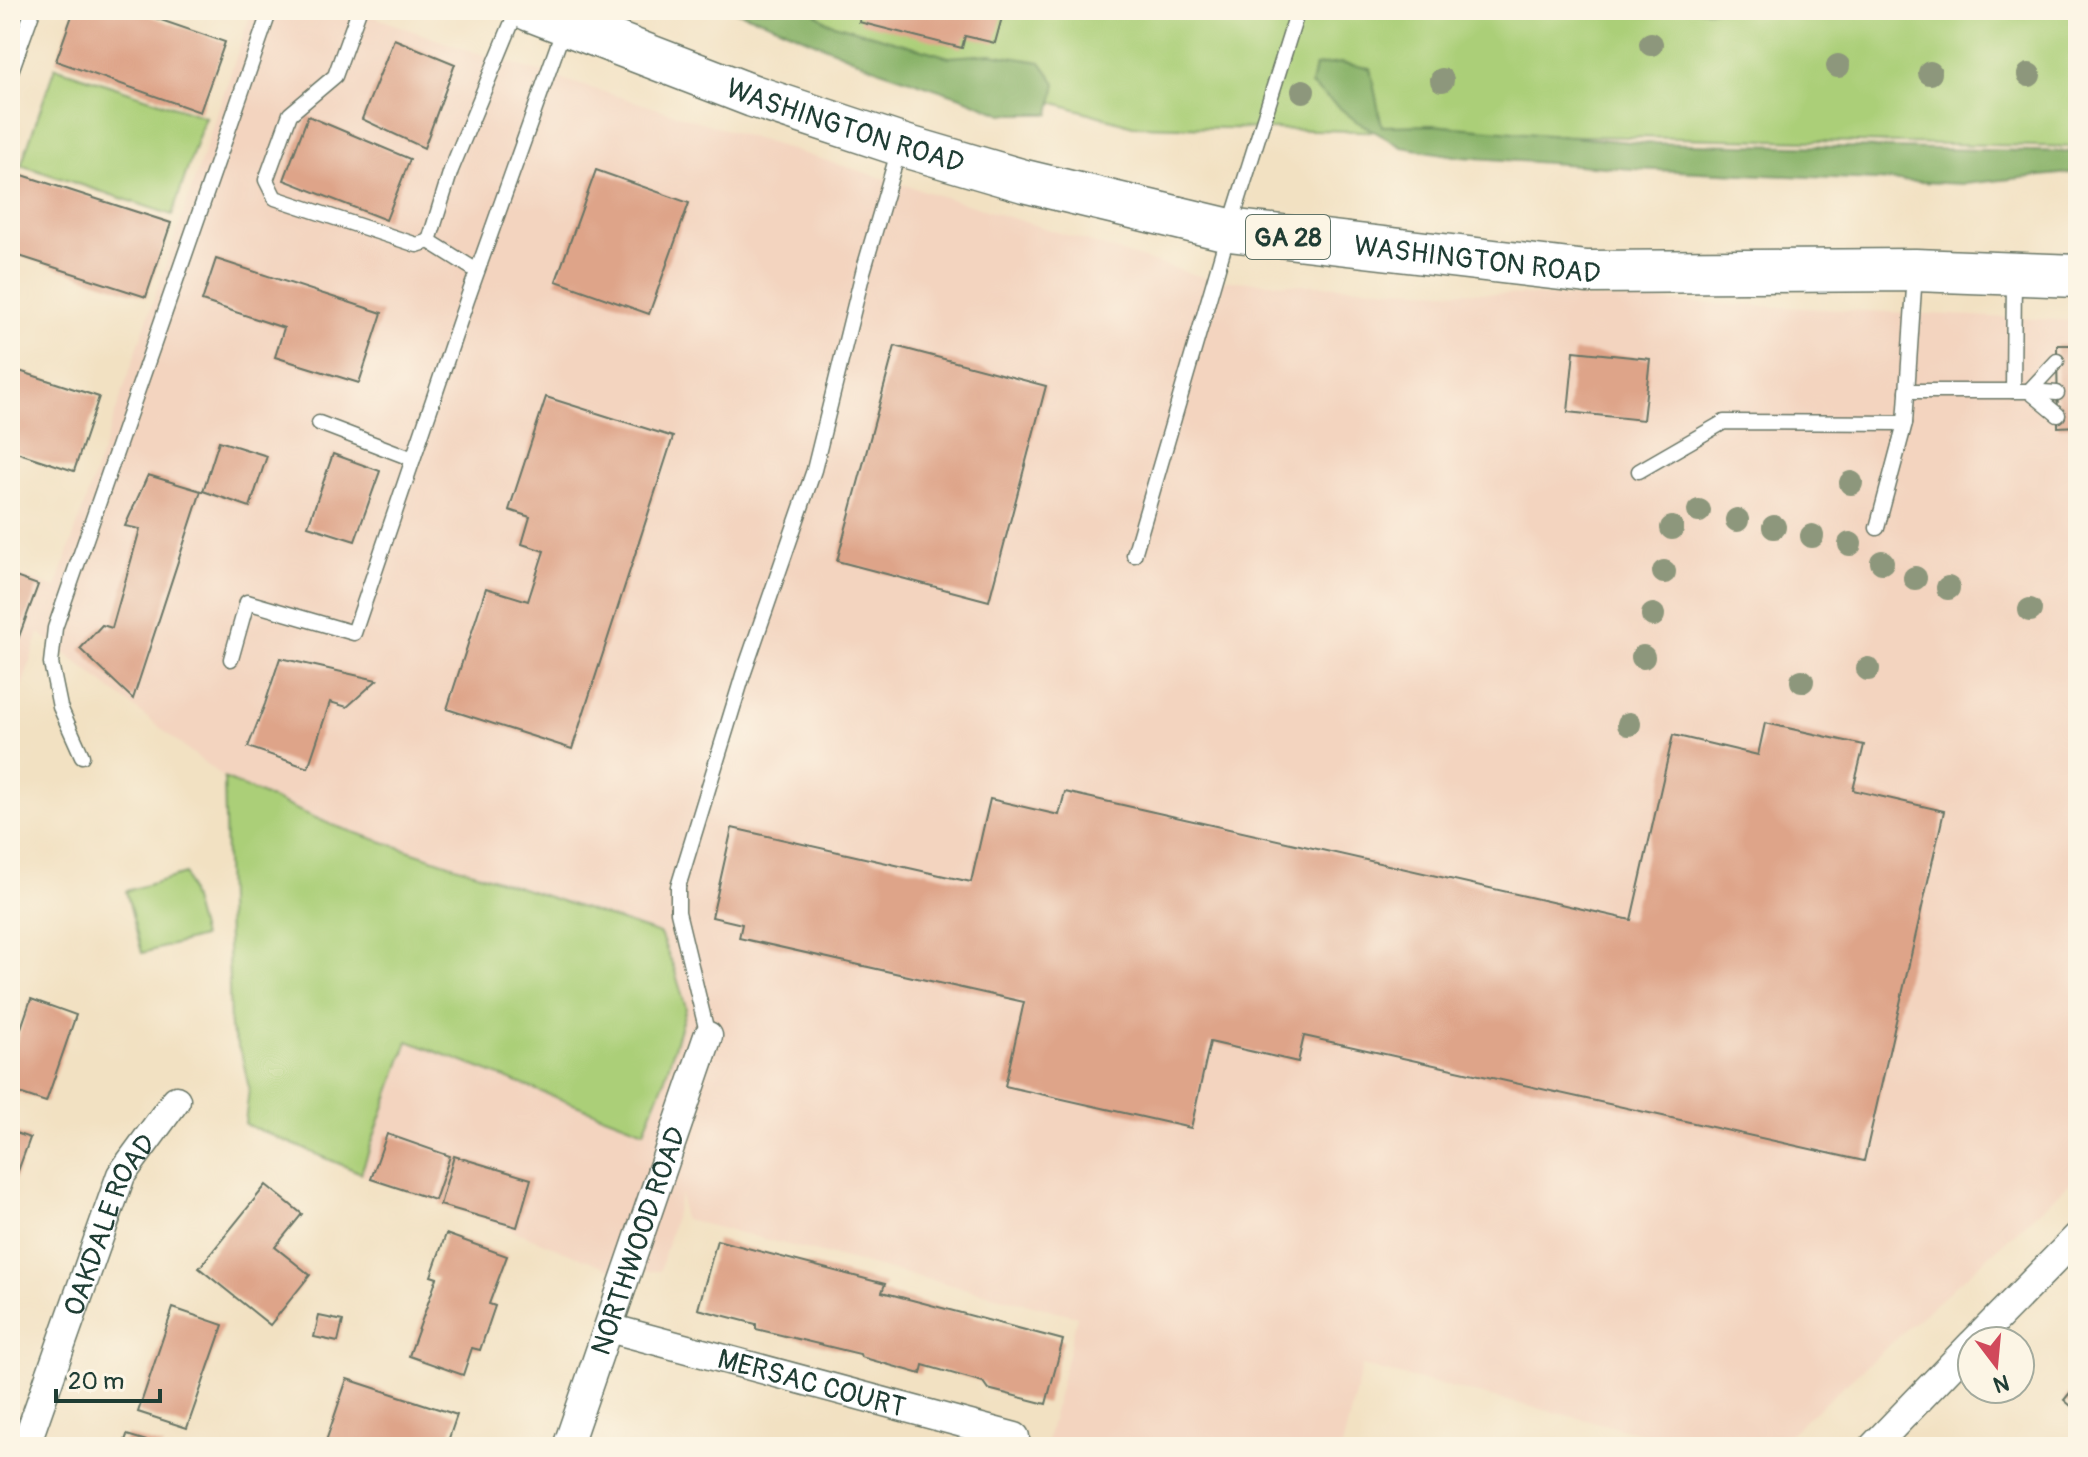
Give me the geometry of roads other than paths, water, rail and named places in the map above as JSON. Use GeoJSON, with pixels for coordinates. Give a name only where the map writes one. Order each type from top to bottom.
{"type":"FeatureCollection","features":[{"type":"Feature","properties":{"kind":"main road","name":"WASHINGTON ROAD"},"geometry":{"type":"LineString","coordinates":[[548,17],[753,96],[901,145],[1024,181],[1229,230],[1587,272],[1915,270],[2078,276]]}},
{"type":"Feature","properties":{"kind":"street","name":"NORTHWOOD ROAD"},"geometry":{"type":"LineString","coordinates":[[567,1447],[708,1036]]}},
{"type":"Feature","properties":{"kind":"street","name":"OAKDALE ROAD"},"geometry":{"type":"LineString","coordinates":[[25,1447],[121,1175],[176,1100]]}},
{"type":"Feature","properties":{"kind":"street"},"geometry":{"type":"LineString","coordinates":[[1991,1325],[2078,1236]]}},
{"type":"Feature","properties":{"kind":"street","name":"MERSAC COURT"},"geometry":{"type":"LineString","coordinates":[[609,1328],[1015,1437]]}},
{"type":"Feature","properties":{"kind":"street"},"geometry":{"type":"LineString","coordinates":[[1873,1447],[1956,1362]]}},
{"type":"Feature","properties":{"kind":"lane"},"geometry":{"type":"LineString","coordinates":[[10,74],[33,10]]}},
{"type":"Feature","properties":{"kind":"lane"},"geometry":{"type":"LineString","coordinates":[[82,756],[60,707],[51,663],[55,628],[270,10]]}},
{"type":"Feature","properties":{"kind":"lane"},"geometry":{"type":"LineString","coordinates":[[359,10],[335,76],[290,114],[266,180],[275,198],[417,245],[429,241]]}},
{"type":"Feature","properties":{"kind":"lane"},"geometry":{"type":"LineString","coordinates":[[429,241],[451,170],[517,10]]}},
{"type":"Feature","properties":{"kind":"lane"},"geometry":{"type":"LineString","coordinates":[[1134,555],[1229,230],[1298,10]]}},
{"type":"Feature","properties":{"kind":"lane"},"geometry":{"type":"LineString","coordinates":[[231,659],[247,602],[354,633],[477,271],[548,17]]}},
{"type":"Feature","properties":{"kind":"lane"},"geometry":{"type":"LineString","coordinates":[[708,1036],[678,912],[678,887],[743,675],[814,470],[863,272],[901,145]]}},
{"type":"Feature","properties":{"kind":"lane"},"geometry":{"type":"LineString","coordinates":[[429,241],[477,271]]}},
{"type":"Feature","properties":{"kind":"lane"},"geometry":{"type":"LineString","coordinates":[[1877,528],[1905,423],[1915,270]]}},
{"type":"Feature","properties":{"kind":"lane"},"geometry":{"type":"LineString","coordinates":[[2013,391],[2014,274]]}},
{"type":"Feature","properties":{"kind":"lane"},"geometry":{"type":"LineString","coordinates":[[2029,391],[2057,361]]}},
{"type":"Feature","properties":{"kind":"lane"},"geometry":{"type":"LineString","coordinates":[[1907,391],[2057,393]]}},
{"type":"Feature","properties":{"kind":"lane"},"geometry":{"type":"LineString","coordinates":[[2029,391],[2058,415]]}},
{"type":"Feature","properties":{"kind":"lane"},"geometry":{"type":"LineString","coordinates":[[1639,471],[1724,422],[1905,423]]}},
{"type":"Feature","properties":{"kind":"lane"},"geometry":{"type":"LineString","coordinates":[[319,423],[413,459]]}}]}
